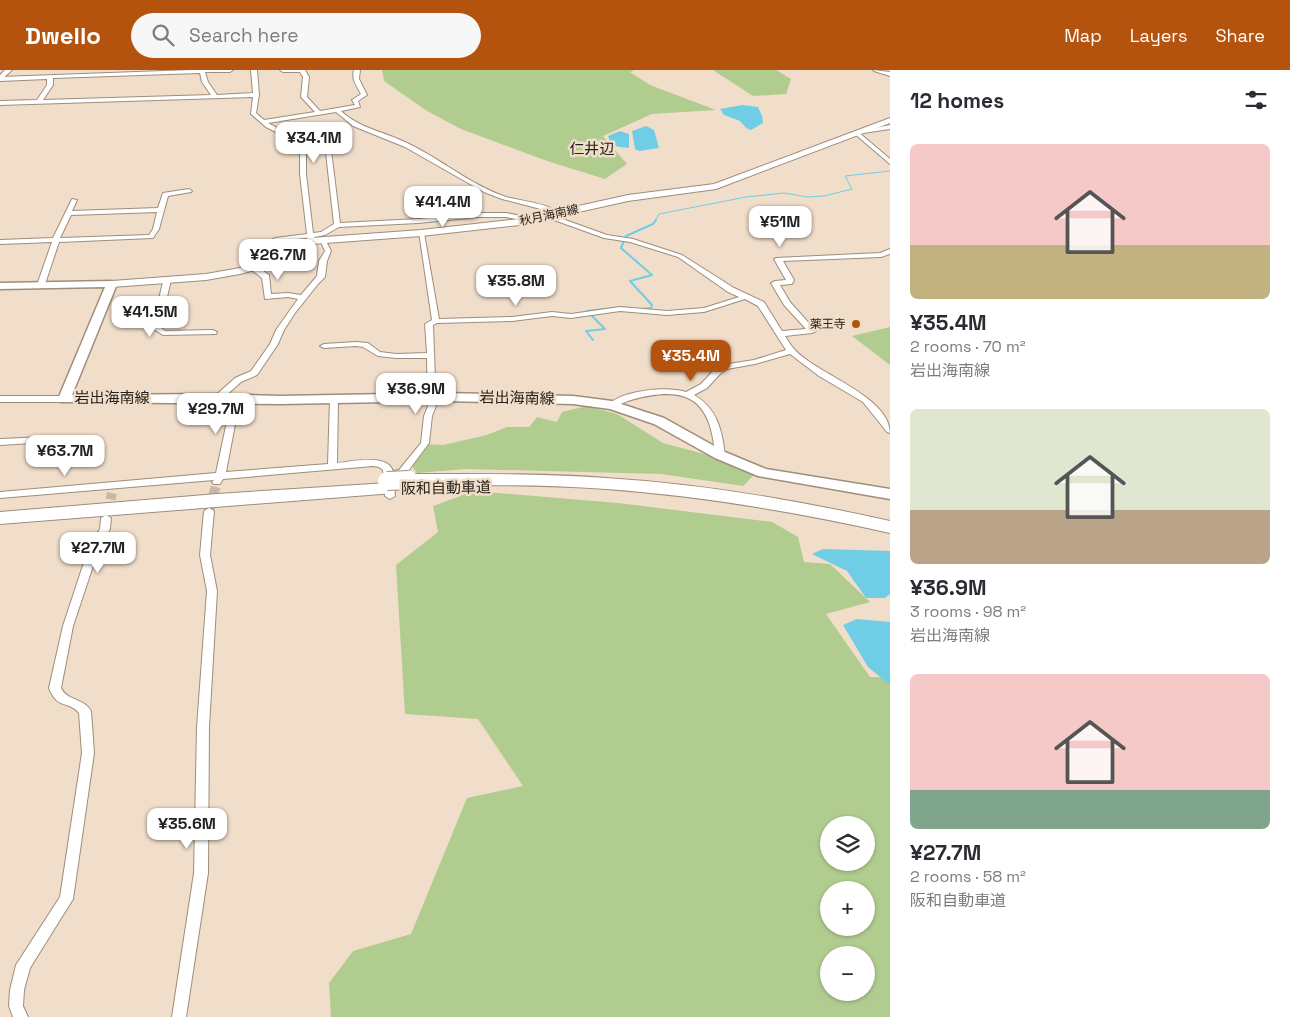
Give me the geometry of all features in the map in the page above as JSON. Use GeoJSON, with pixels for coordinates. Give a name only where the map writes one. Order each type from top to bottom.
{"type":"FeatureCollection","features":[{"type":"Feature","properties":{"kind":"highway","name":"阪和自動車道"},"geometry":{"type":"LineString","coordinates":[[0,511],[285,486],[548,480],[642,486],[769,503],[890,527]]}},
{"type":"Feature","properties":{"kind":"highway","name":"阪和自動車道"},"geometry":{"type":"LineString","coordinates":[[410,484],[503,486],[642,494],[712,501],[789,514],[890,535]]}},
{"type":"Feature","properties":{"kind":"highway","name":"阪和自動車道"},"geometry":{"type":"LineString","coordinates":[[0,518],[388,485]]}},
{"type":"Feature","properties":{"kind":"main road"},"geometry":{"type":"LineString","coordinates":[[0,79],[9,70]]}},
{"type":"Feature","properties":{"kind":"main road","name":"秋月海南線"},"geometry":{"type":"LineString","coordinates":[[112,284],[206,277],[253,268],[269,262],[292,247],[311,238],[323,240],[421,233],[520,222],[628,198],[716,186],[890,120]]}},
{"type":"Feature","properties":{"kind":"main road"},"geometry":{"type":"LineString","coordinates":[[0,286],[112,284]]}},
{"type":"Feature","properties":{"kind":"main road","name":"岩出海南線"},"geometry":{"type":"LineString","coordinates":[[112,284],[64,399],[236,398],[280,400],[433,397],[573,400],[612,405],[659,421],[720,455],[763,473],[890,494]]}},
{"type":"Feature","properties":{"kind":"street"},"geometry":{"type":"LineString","coordinates":[[0,79],[230,70]]}},
{"type":"Feature","properties":{"kind":"street"},"geometry":{"type":"LineString","coordinates":[[254,70],[256,94],[253,113],[262,122],[299,142],[303,150],[303,174],[311,238]]}},
{"type":"Feature","properties":{"kind":"street"},"geometry":{"type":"LineString","coordinates":[[283,70],[302,70],[306,77],[304,97],[319,113]]}},
{"type":"Feature","properties":{"kind":"street"},"geometry":{"type":"LineString","coordinates":[[262,122],[338,111],[358,106],[355,100],[364,95],[360,84],[356,80],[357,70]]}},
{"type":"Feature","properties":{"kind":"street"},"geometry":{"type":"LineString","coordinates":[[880,70],[890,74]]}},
{"type":"Feature","properties":{"kind":"street"},"geometry":{"type":"LineString","coordinates":[[202,71],[205,82],[215,96]]}},
{"type":"Feature","properties":{"kind":"street"},"geometry":{"type":"LineString","coordinates":[[39,102],[50,84],[50,77]]}},
{"type":"Feature","properties":{"kind":"street"},"geometry":{"type":"LineString","coordinates":[[0,103],[256,94]]}},
{"type":"Feature","properties":{"kind":"street"},"geometry":{"type":"LineString","coordinates":[[338,111],[350,122],[407,143],[417,151],[486,191],[559,214]]}},
{"type":"Feature","properties":{"kind":"street"},"geometry":{"type":"LineString","coordinates":[[860,132],[890,127]]}},
{"type":"Feature","properties":{"kind":"street"},"geometry":{"type":"LineString","coordinates":[[860,132],[890,162]]}},
{"type":"Feature","properties":{"kind":"street"},"geometry":{"type":"LineString","coordinates":[[303,150],[329,151],[337,225]]}},
{"type":"Feature","properties":{"kind":"street"},"geometry":{"type":"LineString","coordinates":[[0,242],[151,236],[156,229],[166,194],[189,191]]}},
{"type":"Feature","properties":{"kind":"street"},"geometry":{"type":"LineString","coordinates":[[41,285],[56,240],[74,200]]}},
{"type":"Feature","properties":{"kind":"street"},"geometry":{"type":"LineString","coordinates":[[69,213],[160,210]]}},
{"type":"Feature","properties":{"kind":"street"},"geometry":{"type":"LineString","coordinates":[[275,240],[311,238],[323,234],[337,225],[418,222],[478,215],[506,215],[522,218],[539,214],[606,237],[630,240],[680,256],[731,290],[761,304],[792,352],[822,374],[866,400],[890,430]]}},
{"type":"Feature","properties":{"kind":"street"},"geometry":{"type":"LineString","coordinates":[[421,233],[429,269],[430,296],[436,321]]}},
{"type":"Feature","properties":{"kind":"street"},"geometry":{"type":"LineString","coordinates":[[218,398],[238,380],[254,373],[274,344],[284,324],[321,277],[323,261],[328,251],[323,240]]}},
{"type":"Feature","properties":{"kind":"street"},"geometry":{"type":"LineString","coordinates":[[779,334],[812,331],[787,303],[774,283],[789,282],[790,280],[778,259],[881,255],[890,251]]}},
{"type":"Feature","properties":{"kind":"street"},"geometry":{"type":"LineString","coordinates":[[253,268],[266,277],[268,297],[288,295],[303,298]]}},
{"type":"Feature","properties":{"kind":"street"},"geometry":{"type":"LineString","coordinates":[[167,280],[156,328],[163,332],[213,332]]}},
{"type":"Feature","properties":{"kind":"street"},"geometry":{"type":"LineString","coordinates":[[388,485],[402,473],[422,447],[433,397],[429,324],[436,321],[512,319],[552,314],[571,316],[620,308],[667,313],[704,310],[740,300],[745,296]]}},
{"type":"Feature","properties":{"kind":"street"},"geometry":{"type":"LineString","coordinates":[[324,346],[356,344],[365,345],[378,354],[432,356]]}},
{"type":"Feature","properties":{"kind":"street"},"geometry":{"type":"LineString","coordinates":[[612,405],[619,400],[658,392],[689,394],[704,386],[718,371],[726,367],[756,362],[792,352]]}},
{"type":"Feature","properties":{"kind":"street"},"geometry":{"type":"LineString","coordinates":[[689,394],[708,409],[717,429],[720,455]]}},
{"type":"Feature","properties":{"kind":"street"},"geometry":{"type":"LineString","coordinates":[[219,479],[236,398]]}},
{"type":"Feature","properties":{"kind":"street"},"geometry":{"type":"LineString","coordinates":[[0,399],[64,399]]}},
{"type":"Feature","properties":{"kind":"street"},"geometry":{"type":"LineString","coordinates":[[332,467],[334,399]]}},
{"type":"Feature","properties":{"kind":"street"},"geometry":{"type":"LineString","coordinates":[[0,442],[44,440]]}},
{"type":"Feature","properties":{"kind":"street"},"geometry":{"type":"LineString","coordinates":[[0,495],[112,489],[374,463],[382,464],[388,469],[388,485]]}},
{"type":"Feature","properties":{"kind":"street"},"geometry":{"type":"LineString","coordinates":[[180,1017],[201,873],[203,727],[212,591],[205,556],[209,511]]}},
{"type":"Feature","properties":{"kind":"street"},"geometry":{"type":"LineString","coordinates":[[20,1017],[16,1006],[16,998],[23,965],[66,899],[88,741],[85,710],[81,706],[62,699],[57,694],[55,688],[68,626],[95,544],[105,529],[106,518]]}},
{"type":"Feature","properties":{"kind":"green space"},"geometry":{"type":"Polygon","coordinates":[[[382,70],[635,70],[630,72],[650,85],[716,110],[652,114],[603,136],[627,164],[605,179],[547,161],[461,129],[427,111],[384,81],[382,70]]]}},
{"type":"Feature","properties":{"kind":"green space"},"geometry":{"type":"Polygon","coordinates":[[[713,70],[776,70],[791,79],[786,94],[753,96],[713,70]]]}},
{"type":"Feature","properties":{"kind":"green space"},"geometry":{"type":"Polygon","coordinates":[[[890,327],[890,365],[852,336],[890,327]]]}},
{"type":"Feature","properties":{"kind":"green space"},"geometry":{"type":"Polygon","coordinates":[[[587,406],[617,414],[663,443],[708,455],[755,474],[743,486],[661,474],[466,469],[417,473],[409,462],[423,444],[443,445],[487,435],[507,427],[529,427],[537,417],[557,422],[562,412],[587,406]]]}},
{"type":"Feature","properties":{"kind":"green space"},"geometry":{"type":"Polygon","coordinates":[[[474,491],[618,503],[772,522],[798,537],[804,562],[830,564],[870,602],[826,614],[870,677],[890,677],[890,1017],[331,1017],[329,983],[353,951],[411,934],[467,798],[523,786],[478,719],[405,714],[396,565],[438,532],[433,506],[474,491]]]}},
{"type":"Feature","properties":{"kind":"water"},"geometry":{"type":"Polygon","coordinates":[[[742,105],[758,107],[763,123],[751,130],[746,128],[740,121],[724,115],[720,109],[742,105]]]}},
{"type":"Feature","properties":{"kind":"water"},"geometry":{"type":"Polygon","coordinates":[[[646,126],[654,130],[659,148],[639,151],[635,149],[632,131],[646,126]]]}},
{"type":"Feature","properties":{"kind":"water"},"geometry":{"type":"Polygon","coordinates":[[[620,131],[629,134],[629,148],[616,146],[609,140],[608,136],[620,131]]]}},
{"type":"Feature","properties":{"kind":"water"},"geometry":{"type":"Polygon","coordinates":[[[823,549],[890,551],[890,594],[885,598],[866,598],[847,571],[812,554],[823,549]]]}},
{"type":"Feature","properties":{"kind":"water"},"geometry":{"type":"Polygon","coordinates":[[[857,619],[890,622],[890,685],[868,667],[843,625],[857,619]]]}},
{"type":"Feature","properties":{"kind":"waterway"},"geometry":{"type":"LineString","coordinates":[[655,221],[659,214],[746,197],[784,193],[808,197],[824,196],[852,189],[845,176],[890,171]]}},
{"type":"Feature","properties":{"kind":"waterway"},"geometry":{"type":"LineString","coordinates":[[642,309],[651,308],[652,305],[630,281],[652,275],[621,248],[626,236],[653,224],[656,220]]}},
{"type":"Feature","properties":{"kind":"waterway"},"geometry":{"type":"LineString","coordinates":[[593,340],[586,331],[605,329],[587,311],[624,307]]}},
{"type":"Feature","properties":{"kind":"tunnel"},"geometry":{"type":"LineString","coordinates":[[209,511],[217,482]]}},
{"type":"Feature","properties":{"kind":"tunnel"},"geometry":{"type":"LineString","coordinates":[[107,514],[112,493]]}},
{"type":"Feature","properties":{"kind":"place","name":"薬王寺"},"geometry":{"type":"Point","coordinates":[856,324]}},
{"type":"Feature","properties":{"kind":"district","name":"仁井辺"},"geometry":{"type":"Point","coordinates":[592,149]}}]}
